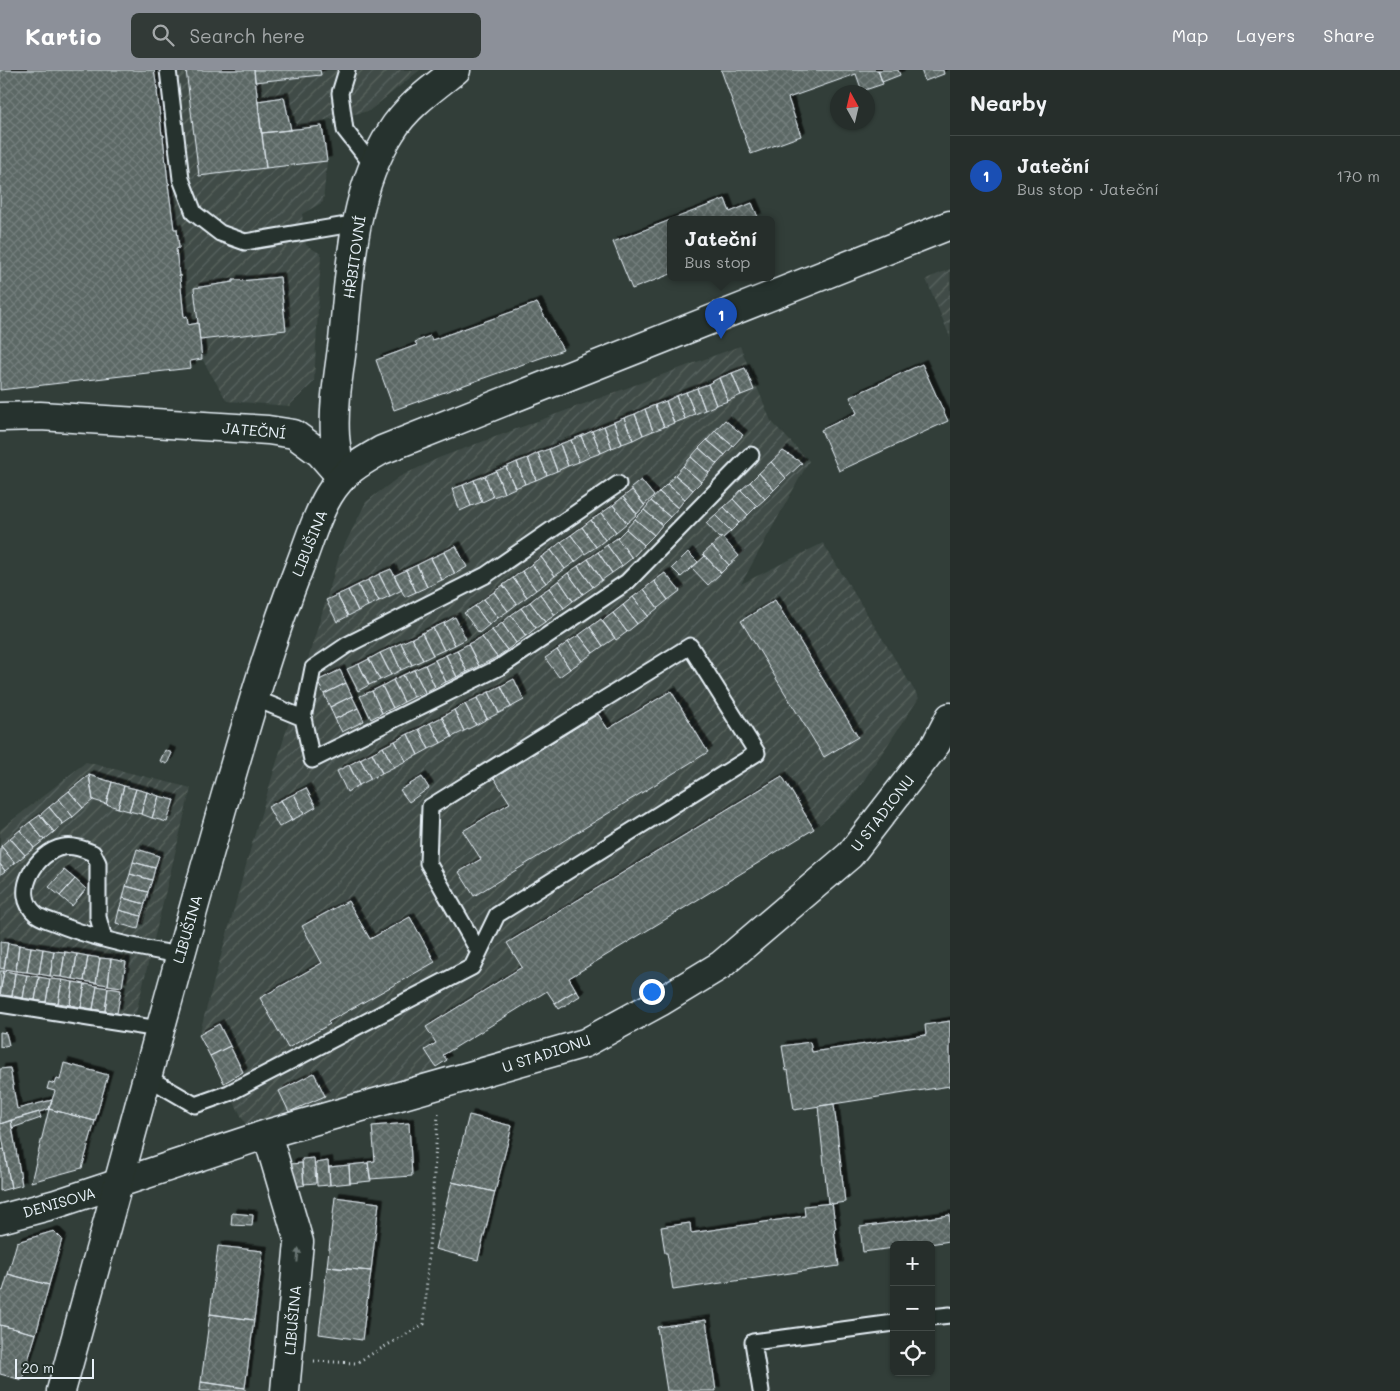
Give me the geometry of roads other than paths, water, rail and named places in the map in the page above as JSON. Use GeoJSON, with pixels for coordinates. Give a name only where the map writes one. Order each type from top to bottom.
{"type":"FeatureCollection","features":[{"type":"Feature","properties":{"kind":"street","name":"HŘBITOVNÍ"},"geometry":{"type":"LineString","coordinates":[[341,477],[335,436],[337,392],[358,223],[366,188],[373,166],[392,130],[430,91],[456,70]]}},
{"type":"Feature","properties":{"kind":"street"},"geometry":{"type":"LineString","coordinates":[[341,477],[361,462],[382,450],[950,225]]}},
{"type":"Feature","properties":{"kind":"street","name":"JATEČNÍ"},"geometry":{"type":"LineString","coordinates":[[0,417],[40,416],[268,430],[294,434],[320,453],[341,477]]}},
{"type":"Feature","properties":{"kind":"street","name":"LIBUŠINA"},"geometry":{"type":"LineString","coordinates":[[61,1391],[159,1029],[254,698],[285,603],[303,557],[328,497],[341,477]]}},
{"type":"Feature","properties":{"kind":"street","name":"U STADIONU"},"geometry":{"type":"LineString","coordinates":[[118,1184],[267,1134],[585,1043],[660,1002],[721,964],[850,855],[943,747],[950,717]]}},
{"type":"Feature","properties":{"kind":"street","name":"LIBUŠINA"},"geometry":{"type":"LineString","coordinates":[[267,1134],[299,1242],[285,1391]]}},
{"type":"Feature","properties":{"kind":"street","name":"DENISOVA"},"geometry":{"type":"LineString","coordinates":[[0,1219],[56,1204],[118,1184]]}},
{"type":"Feature","properties":{"kind":"lane"},"geometry":{"type":"LineString","coordinates":[[168,70],[181,179],[194,212],[220,233],[245,242],[358,223]]}},
{"type":"Feature","properties":{"kind":"lane"},"geometry":{"type":"LineString","coordinates":[[347,70],[340,93],[345,130],[373,166]]}},
{"type":"Feature","properties":{"kind":"lane"},"geometry":{"type":"LineString","coordinates":[[618,484],[486,575],[347,645],[314,668],[303,718],[312,760],[500,667],[627,582],[751,455]]}},
{"type":"Feature","properties":{"kind":"lane"},"geometry":{"type":"LineString","coordinates":[[147,1076],[195,1105],[229,1093],[472,966],[479,952],[497,915],[757,753],[690,646],[430,807],[428,863],[479,952]]}},
{"type":"Feature","properties":{"kind":"lane"},"geometry":{"type":"LineString","coordinates":[[254,698],[303,718]]}},
{"type":"Feature","properties":{"kind":"lane"},"geometry":{"type":"LineString","coordinates":[[104,939],[98,917],[98,863],[93,853],[78,847],[64,846],[50,851],[38,862],[29,875],[25,891],[28,906],[37,916],[64,927],[104,939],[137,948],[180,956]]}},
{"type":"Feature","properties":{"kind":"lane"},"geometry":{"type":"LineString","coordinates":[[0,1004],[159,1029]]}},
{"type":"Feature","properties":{"kind":"lane"},"geometry":{"type":"LineString","coordinates":[[935,1317],[950,1315]]}},
{"type":"Feature","properties":{"kind":"lane"},"geometry":{"type":"LineString","coordinates":[[761,1391],[753,1342],[890,1324]]}},
{"type":"Feature","properties":{"kind":"place","name":"Jateční"},"geometry":{"type":"Point","coordinates":[721,339]}}]}
